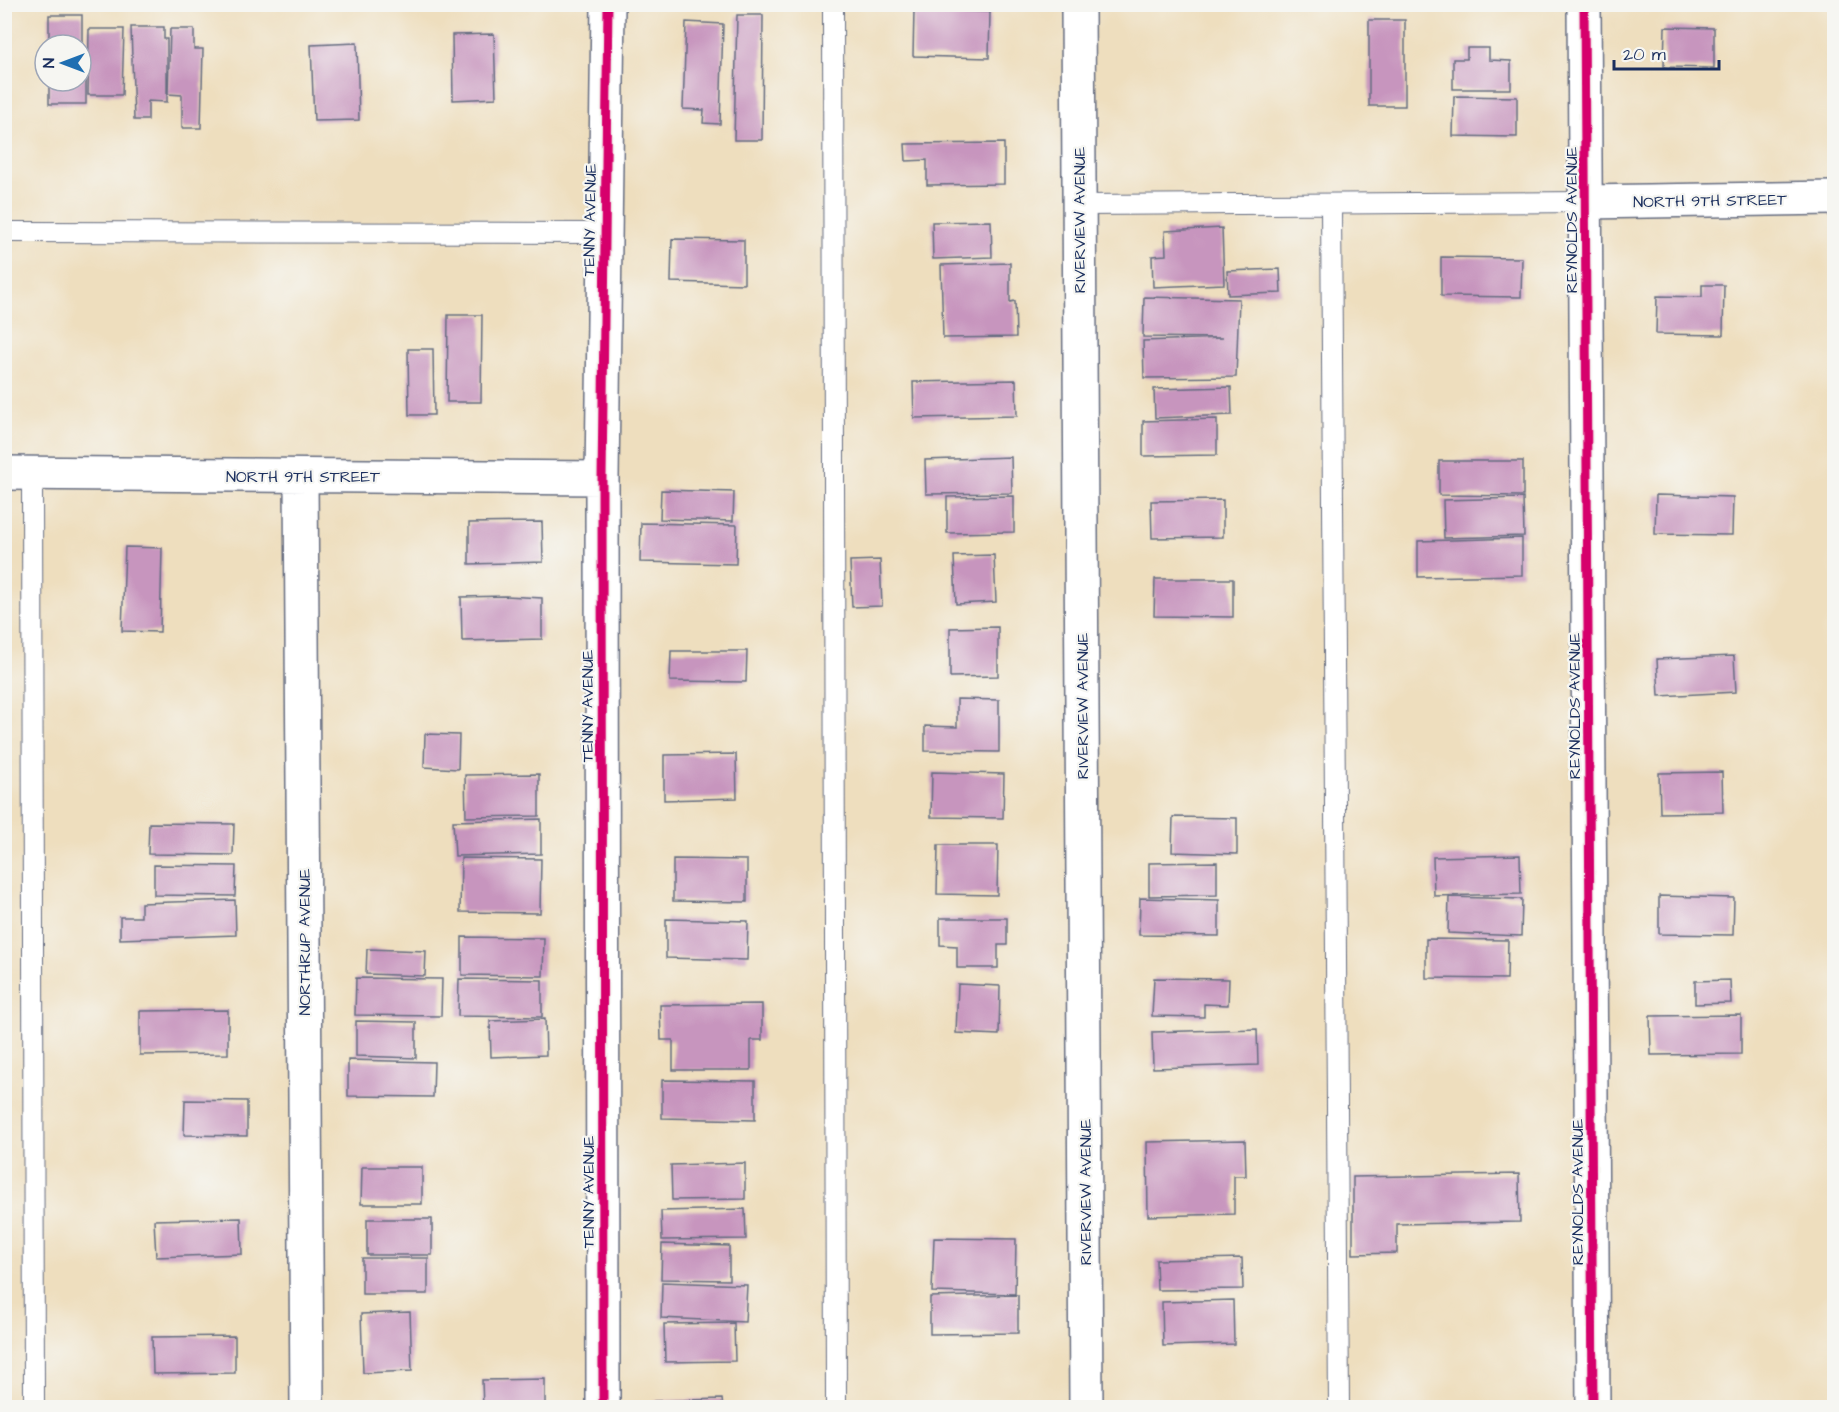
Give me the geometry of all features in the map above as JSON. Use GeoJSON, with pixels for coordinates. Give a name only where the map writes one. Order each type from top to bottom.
{"type":"FeatureCollection","features":[{"type":"Feature","properties":{"kind":"street","name":"TENNY AVENUE"},"geometry":{"type":"LineString","coordinates":[[603,1407],[602,478],[608,4]]}},
{"type":"Feature","properties":{"kind":"street","name":"RIVERVIEW AVENUE"},"geometry":{"type":"LineString","coordinates":[[1078,4],[1086,1407]]}},
{"type":"Feature","properties":{"kind":"street","name":"REYNOLDS AVENUE"},"geometry":{"type":"LineString","coordinates":[[1584,4],[1593,1407]]}},
{"type":"Feature","properties":{"kind":"street","name":"NORTH 9TH STREET"},"geometry":{"type":"LineString","coordinates":[[1586,202],[1834,198]]}},
{"type":"Feature","properties":{"kind":"street","name":"NORTH 9TH STREET"},"geometry":{"type":"LineString","coordinates":[[18,473],[602,478]]}},
{"type":"Feature","properties":{"kind":"street","name":"NORTHRUP AVENUE"},"geometry":{"type":"LineString","coordinates":[[301,476],[307,1407]]}},
{"type":"Feature","properties":{"kind":"lane"},"geometry":{"type":"LineString","coordinates":[[833,4],[836,1407]]}},
{"type":"Feature","properties":{"kind":"lane"},"geometry":{"type":"LineString","coordinates":[[1079,205],[1586,202]]}},
{"type":"Feature","properties":{"kind":"lane"},"geometry":{"type":"LineString","coordinates":[[1331,204],[1339,1407]]}},
{"type":"Feature","properties":{"kind":"lane"},"geometry":{"type":"LineString","coordinates":[[4,232],[604,232]]}},
{"type":"Feature","properties":{"kind":"lane"},"geometry":{"type":"LineString","coordinates":[[18,473],[34,1407]]}},
{"type":"Feature","properties":{"kind":"building"},"geometry":{"type":"Polygon","coordinates":[[[914,10],[990,12],[989,58],[913,56],[914,10]]]}},
{"type":"Feature","properties":{"kind":"building"},"geometry":{"type":"Polygon","coordinates":[[[49,15],[82,15],[82,33],[49,33],[49,15]]]}},
{"type":"Feature","properties":{"kind":"building"},"geometry":{"type":"Polygon","coordinates":[[[737,15],[763,15],[762,140],[734,140],[737,15]]]}},
{"type":"Feature","properties":{"kind":"building"},"geometry":{"type":"Polygon","coordinates":[[[1369,20],[1405,20],[1405,106],[1369,106],[1369,20]]]}},
{"type":"Feature","properties":{"kind":"building"},"geometry":{"type":"Polygon","coordinates":[[[686,22],[723,24],[720,124],[703,123],[704,110],[683,109],[686,22]]]}},
{"type":"Feature","properties":{"kind":"building"},"geometry":{"type":"Polygon","coordinates":[[[131,27],[164,27],[164,39],[167,39],[167,102],[148,101],[148,120],[134,120],[131,27]]]}},
{"type":"Feature","properties":{"kind":"building"},"geometry":{"type":"Polygon","coordinates":[[[1665,27],[1714,28],[1714,68],[1664,67],[1665,27]]]}},
{"type":"Feature","properties":{"kind":"building"},"geometry":{"type":"Polygon","coordinates":[[[89,29],[124,29],[122,95],[88,95],[88,93],[93,93],[93,33],[89,33],[89,29]]]}},
{"type":"Feature","properties":{"kind":"building"},"geometry":{"type":"Polygon","coordinates":[[[170,29],[194,29],[194,49],[203,49],[201,128],[182,128],[182,95],[168,94],[170,29]]]}},
{"type":"Feature","properties":{"kind":"building"},"geometry":{"type":"Polygon","coordinates":[[[494,34],[496,98],[453,100],[452,35],[494,34]]]}},
{"type":"Feature","properties":{"kind":"building"},"geometry":{"type":"Polygon","coordinates":[[[357,43],[359,120],[314,121],[311,45],[357,43]]]}},
{"type":"Feature","properties":{"kind":"building"},"geometry":{"type":"Polygon","coordinates":[[[1467,48],[1489,48],[1489,60],[1511,61],[1511,89],[1453,89],[1453,59],[1467,59],[1467,48]]]}},
{"type":"Feature","properties":{"kind":"building"},"geometry":{"type":"Polygon","coordinates":[[[49,93],[86,93],[86,104],[49,104],[49,93]]]}},
{"type":"Feature","properties":{"kind":"building"},"geometry":{"type":"Polygon","coordinates":[[[1454,96],[1517,97],[1517,137],[1453,136],[1454,96]]]}},
{"type":"Feature","properties":{"kind":"building"},"geometry":{"type":"Polygon","coordinates":[[[1004,143],[1004,184],[927,185],[927,160],[906,161],[905,144],[1004,143]]]}},
{"type":"Feature","properties":{"kind":"building"},"geometry":{"type":"Polygon","coordinates":[[[991,221],[992,257],[933,259],[932,222],[991,221]]]}},
{"type":"Feature","properties":{"kind":"building"},"geometry":{"type":"Polygon","coordinates":[[[1222,228],[1224,284],[1153,287],[1152,256],[1166,255],[1165,231],[1222,228]]]}},
{"type":"Feature","properties":{"kind":"building"},"geometry":{"type":"Polygon","coordinates":[[[672,239],[744,240],[744,284],[671,282],[672,239]]]}},
{"type":"Feature","properties":{"kind":"building"},"geometry":{"type":"Polygon","coordinates":[[[1441,257],[1522,258],[1521,297],[1441,296],[1441,257]]]}},
{"type":"Feature","properties":{"kind":"building"},"geometry":{"type":"Polygon","coordinates":[[[1010,263],[1010,302],[1015,301],[1016,337],[943,338],[941,265],[1010,263]]]}},
{"type":"Feature","properties":{"kind":"building"},"geometry":{"type":"Polygon","coordinates":[[[1280,269],[1281,293],[1228,295],[1227,271],[1280,269]]]}},
{"type":"Feature","properties":{"kind":"building"},"geometry":{"type":"Polygon","coordinates":[[[1702,285],[1724,285],[1723,335],[1656,334],[1657,296],[1702,297],[1702,285]]]}},
{"type":"Feature","properties":{"kind":"building"},"geometry":{"type":"Polygon","coordinates":[[[1144,297],[1239,299],[1236,377],[1144,378],[1143,341],[1223,338],[1143,337],[1144,297]]]}},
{"type":"Feature","properties":{"kind":"building"},"geometry":{"type":"Polygon","coordinates":[[[448,315],[482,315],[481,402],[447,402],[448,315]]]}},
{"type":"Feature","properties":{"kind":"building"},"geometry":{"type":"Polygon","coordinates":[[[408,349],[433,349],[434,415],[409,415],[408,349]]]}},
{"type":"Feature","properties":{"kind":"building"},"geometry":{"type":"Polygon","coordinates":[[[1016,380],[1017,416],[914,418],[913,382],[1016,380]]]}},
{"type":"Feature","properties":{"kind":"building"},"geometry":{"type":"Polygon","coordinates":[[[1231,387],[1232,415],[1155,418],[1154,389],[1231,387]]]}},
{"type":"Feature","properties":{"kind":"building"},"geometry":{"type":"Polygon","coordinates":[[[1217,419],[1217,455],[1143,456],[1143,421],[1217,419]]]}},
{"type":"Feature","properties":{"kind":"building"},"geometry":{"type":"Polygon","coordinates":[[[1011,457],[1012,493],[926,494],[925,460],[1011,457]]]}},
{"type":"Feature","properties":{"kind":"building"},"geometry":{"type":"Polygon","coordinates":[[[1439,461],[1523,461],[1523,496],[1439,495],[1439,461]]]}},
{"type":"Feature","properties":{"kind":"building"},"geometry":{"type":"Polygon","coordinates":[[[661,490],[734,492],[733,521],[660,519],[661,490]]]}},
{"type":"Feature","properties":{"kind":"building"},"geometry":{"type":"Polygon","coordinates":[[[1656,495],[1733,497],[1732,535],[1655,534],[1656,495]]]}},
{"type":"Feature","properties":{"kind":"building"},"geometry":{"type":"Polygon","coordinates":[[[1014,496],[1014,532],[947,533],[947,497],[1014,496]]]}},
{"type":"Feature","properties":{"kind":"building"},"geometry":{"type":"Polygon","coordinates":[[[1523,498],[1524,536],[1444,538],[1443,500],[1523,498]]]}},
{"type":"Feature","properties":{"kind":"building"},"geometry":{"type":"Polygon","coordinates":[[[1223,500],[1223,537],[1152,538],[1151,501],[1223,500]]]}},
{"type":"Feature","properties":{"kind":"building"},"geometry":{"type":"Polygon","coordinates":[[[542,522],[543,562],[469,564],[469,523],[542,522]]]}},
{"type":"Feature","properties":{"kind":"building"},"geometry":{"type":"Polygon","coordinates":[[[641,523],[737,525],[736,564],[640,562],[641,523]]]}},
{"type":"Feature","properties":{"kind":"building"},"geometry":{"type":"Polygon","coordinates":[[[1522,538],[1522,575],[1418,577],[1418,541],[1522,538]]]}},
{"type":"Feature","properties":{"kind":"building"},"geometry":{"type":"Polygon","coordinates":[[[125,547],[162,548],[160,632],[122,631],[125,547]]]}},
{"type":"Feature","properties":{"kind":"building"},"geometry":{"type":"Polygon","coordinates":[[[994,555],[996,602],[956,604],[954,556],[994,555]]]}},
{"type":"Feature","properties":{"kind":"building"},"geometry":{"type":"Polygon","coordinates":[[[880,560],[882,606],[852,607],[850,561],[880,560]]]}},
{"type":"Feature","properties":{"kind":"building"},"geometry":{"type":"Polygon","coordinates":[[[1155,579],[1233,579],[1233,617],[1154,616],[1155,579]]]}},
{"type":"Feature","properties":{"kind":"building"},"geometry":{"type":"Polygon","coordinates":[[[461,597],[542,598],[542,639],[462,641],[461,597]]]}},
{"type":"Feature","properties":{"kind":"building"},"geometry":{"type":"Polygon","coordinates":[[[998,627],[998,676],[950,677],[950,628],[998,627]]]}},
{"type":"Feature","properties":{"kind":"building"},"geometry":{"type":"Polygon","coordinates":[[[671,651],[747,651],[746,682],[670,681],[671,651]]]}},
{"type":"Feature","properties":{"kind":"building"},"geometry":{"type":"Polygon","coordinates":[[[1734,656],[1736,692],[1659,696],[1657,659],[1734,656]]]}},
{"type":"Feature","properties":{"kind":"building"},"geometry":{"type":"Polygon","coordinates":[[[957,699],[999,700],[999,752],[925,751],[925,726],[957,727],[957,699]]]}},
{"type":"Feature","properties":{"kind":"building"},"geometry":{"type":"Polygon","coordinates":[[[425,734],[459,735],[458,769],[424,767],[425,734]]]}},
{"type":"Feature","properties":{"kind":"building"},"geometry":{"type":"Polygon","coordinates":[[[736,754],[737,798],[664,800],[664,755],[736,754]]]}},
{"type":"Feature","properties":{"kind":"building"},"geometry":{"type":"Polygon","coordinates":[[[932,772],[1004,774],[1003,818],[931,817],[932,772]]]}},
{"type":"Feature","properties":{"kind":"building"},"geometry":{"type":"Polygon","coordinates":[[[1722,772],[1723,812],[1660,813],[1659,773],[1722,772]]]}},
{"type":"Feature","properties":{"kind":"building"},"geometry":{"type":"Polygon","coordinates":[[[539,774],[539,816],[466,817],[465,775],[539,774]]]}},
{"type":"Feature","properties":{"kind":"building"},"geometry":{"type":"Polygon","coordinates":[[[1173,817],[1237,818],[1237,854],[1172,852],[1173,817]]]}},
{"type":"Feature","properties":{"kind":"building"},"geometry":{"type":"Polygon","coordinates":[[[541,819],[541,854],[455,856],[453,821],[541,819]]]}},
{"type":"Feature","properties":{"kind":"building"},"geometry":{"type":"Polygon","coordinates":[[[149,823],[234,824],[233,855],[148,854],[149,823]]]}},
{"type":"Feature","properties":{"kind":"building"},"geometry":{"type":"Polygon","coordinates":[[[938,845],[998,845],[997,895],[937,894],[938,845]]]}},
{"type":"Feature","properties":{"kind":"building"},"geometry":{"type":"Polygon","coordinates":[[[1520,855],[1521,894],[1434,896],[1433,857],[1520,855]]]}},
{"type":"Feature","properties":{"kind":"building"},"geometry":{"type":"Polygon","coordinates":[[[461,858],[541,859],[540,913],[460,912],[461,858]]]}},
{"type":"Feature","properties":{"kind":"building"},"geometry":{"type":"Polygon","coordinates":[[[673,859],[747,860],[747,902],[673,901],[673,859]]]}},
{"type":"Feature","properties":{"kind":"building"},"geometry":{"type":"Polygon","coordinates":[[[1217,862],[1217,895],[1149,896],[1149,863],[1217,862]]]}},
{"type":"Feature","properties":{"kind":"building"},"geometry":{"type":"Polygon","coordinates":[[[154,865],[236,866],[235,896],[154,895],[154,865]]]}},
{"type":"Feature","properties":{"kind":"building"},"geometry":{"type":"Polygon","coordinates":[[[1659,896],[1734,898],[1733,935],[1659,934],[1659,896]]]}},
{"type":"Feature","properties":{"kind":"building"},"geometry":{"type":"Polygon","coordinates":[[[1449,897],[1522,899],[1521,936],[1448,933],[1449,897]]]}},
{"type":"Feature","properties":{"kind":"building"},"geometry":{"type":"Polygon","coordinates":[[[1140,898],[1219,900],[1219,936],[1139,935],[1140,898]]]}},
{"type":"Feature","properties":{"kind":"building"},"geometry":{"type":"Polygon","coordinates":[[[235,900],[236,935],[120,939],[120,917],[141,917],[141,903],[235,900]]]}},
{"type":"Feature","properties":{"kind":"building"},"geometry":{"type":"Polygon","coordinates":[[[940,918],[1007,918],[1007,945],[998,945],[998,968],[957,968],[957,946],[940,945],[940,918]]]}},
{"type":"Feature","properties":{"kind":"building"},"geometry":{"type":"Polygon","coordinates":[[[666,919],[748,921],[747,960],[666,958],[666,919]]]}},
{"type":"Feature","properties":{"kind":"building"},"geometry":{"type":"Polygon","coordinates":[[[462,937],[544,938],[543,976],[462,975],[462,937]]]}},
{"type":"Feature","properties":{"kind":"building"},"geometry":{"type":"Polygon","coordinates":[[[1426,939],[1508,940],[1507,979],[1426,978],[1426,939]]]}},
{"type":"Feature","properties":{"kind":"building"},"geometry":{"type":"Polygon","coordinates":[[[367,949],[426,951],[425,976],[366,974],[367,949]]]}},
{"type":"Feature","properties":{"kind":"building"},"geometry":{"type":"Polygon","coordinates":[[[356,978],[442,979],[441,1016],[355,1015],[356,978]]]}},
{"type":"Feature","properties":{"kind":"building"},"geometry":{"type":"Polygon","coordinates":[[[1154,978],[1229,979],[1228,1005],[1204,1004],[1204,1017],[1152,1016],[1154,978]]]}},
{"type":"Feature","properties":{"kind":"building"},"geometry":{"type":"Polygon","coordinates":[[[459,979],[542,980],[542,1017],[458,1016],[459,979]]]}},
{"type":"Feature","properties":{"kind":"building"},"geometry":{"type":"Polygon","coordinates":[[[1730,980],[1731,1003],[1695,1004],[1695,981],[1730,980]]]}},
{"type":"Feature","properties":{"kind":"building"},"geometry":{"type":"Polygon","coordinates":[[[958,984],[1000,986],[999,1035],[956,1033],[958,984]]]}},
{"type":"Feature","properties":{"kind":"building"},"geometry":{"type":"Polygon","coordinates":[[[762,1004],[762,1040],[751,1040],[751,1070],[673,1070],[673,1040],[661,1040],[660,1005],[762,1004]]]}},
{"type":"Feature","properties":{"kind":"building"},"geometry":{"type":"Polygon","coordinates":[[[228,1010],[228,1054],[140,1055],[140,1011],[228,1010]]]}},
{"type":"Feature","properties":{"kind":"building"},"geometry":{"type":"Polygon","coordinates":[[[1741,1015],[1741,1054],[1651,1055],[1650,1016],[1741,1015]]]}},
{"type":"Feature","properties":{"kind":"building"},"geometry":{"type":"Polygon","coordinates":[[[545,1019],[546,1055],[491,1057],[490,1021],[545,1019]]]}},
{"type":"Feature","properties":{"kind":"building"},"geometry":{"type":"Polygon","coordinates":[[[356,1021],[416,1022],[416,1058],[356,1056],[356,1021]]]}},
{"type":"Feature","properties":{"kind":"building"},"geometry":{"type":"Polygon","coordinates":[[[1257,1029],[1258,1065],[1153,1068],[1152,1032],[1257,1029]]]}},
{"type":"Feature","properties":{"kind":"building"},"geometry":{"type":"Polygon","coordinates":[[[348,1060],[434,1062],[433,1097],[348,1096],[348,1060]]]}},
{"type":"Feature","properties":{"kind":"building"},"geometry":{"type":"Polygon","coordinates":[[[662,1080],[755,1081],[755,1120],[662,1118],[662,1080]]]}},
{"type":"Feature","properties":{"kind":"building"},"geometry":{"type":"Polygon","coordinates":[[[185,1100],[247,1101],[247,1136],[184,1135],[185,1100]]]}},
{"type":"Feature","properties":{"kind":"building"},"geometry":{"type":"Polygon","coordinates":[[[1245,1140],[1246,1176],[1234,1176],[1234,1214],[1148,1216],[1147,1142],[1245,1140]]]}},
{"type":"Feature","properties":{"kind":"building"},"geometry":{"type":"Polygon","coordinates":[[[745,1163],[745,1199],[672,1200],[671,1165],[745,1163]]]}},
{"type":"Feature","properties":{"kind":"building"},"geometry":{"type":"Polygon","coordinates":[[[362,1167],[422,1167],[422,1204],[361,1204],[362,1167]]]}},
{"type":"Feature","properties":{"kind":"building"},"geometry":{"type":"Polygon","coordinates":[[[1519,1174],[1520,1222],[1397,1224],[1397,1253],[1353,1254],[1353,1177],[1519,1174]]]}},
{"type":"Feature","properties":{"kind":"building"},"geometry":{"type":"Polygon","coordinates":[[[745,1209],[746,1239],[662,1240],[661,1211],[745,1209]]]}},
{"type":"Feature","properties":{"kind":"building"},"geometry":{"type":"Polygon","coordinates":[[[241,1218],[242,1254],[156,1257],[154,1220],[241,1218]]]}},
{"type":"Feature","properties":{"kind":"building"},"geometry":{"type":"Polygon","coordinates":[[[367,1219],[432,1219],[432,1255],[367,1255],[367,1219]]]}},
{"type":"Feature","properties":{"kind":"building"},"geometry":{"type":"Polygon","coordinates":[[[934,1238],[1016,1239],[1015,1294],[932,1292],[934,1238]]]}},
{"type":"Feature","properties":{"kind":"building"},"geometry":{"type":"Polygon","coordinates":[[[662,1244],[729,1246],[729,1280],[661,1279],[662,1244]]]}},
{"type":"Feature","properties":{"kind":"building"},"geometry":{"type":"Polygon","coordinates":[[[362,1258],[428,1258],[428,1294],[362,1294],[362,1258]]]}},
{"type":"Feature","properties":{"kind":"building"},"geometry":{"type":"Polygon","coordinates":[[[1242,1258],[1243,1289],[1157,1290],[1156,1260],[1242,1258]]]}},
{"type":"Feature","properties":{"kind":"building"},"geometry":{"type":"Polygon","coordinates":[[[662,1282],[747,1285],[745,1322],[661,1318],[662,1282]]]}},
{"type":"Feature","properties":{"kind":"building"},"geometry":{"type":"Polygon","coordinates":[[[1018,1295],[1018,1333],[930,1334],[930,1297],[1018,1295]]]}},
{"type":"Feature","properties":{"kind":"building"},"geometry":{"type":"Polygon","coordinates":[[[1233,1300],[1234,1344],[1163,1346],[1162,1302],[1233,1300]]]}},
{"type":"Feature","properties":{"kind":"building"},"geometry":{"type":"Polygon","coordinates":[[[410,1312],[412,1371],[363,1373],[361,1314],[410,1312]]]}},
{"type":"Feature","properties":{"kind":"building"},"geometry":{"type":"Polygon","coordinates":[[[734,1323],[735,1361],[665,1362],[664,1324],[734,1323]]]}},
{"type":"Feature","properties":{"kind":"building"},"geometry":{"type":"Polygon","coordinates":[[[235,1336],[235,1373],[153,1374],[152,1337],[235,1336]]]}},
{"type":"Feature","properties":{"kind":"building"},"geometry":{"type":"Polygon","coordinates":[[[545,1379],[545,1408],[483,1408],[482,1380],[545,1379]]]}},
{"type":"Feature","properties":{"kind":"building"},"geometry":{"type":"Polygon","coordinates":[[[722,1399],[723,1408],[654,1408],[654,1401],[722,1399]]]}},
{"type":"Feature","properties":{"kind":"cycle path"},"geometry":{"type":"LineString","coordinates":[[603,1408],[602,478],[608,4]]}},
{"type":"Feature","properties":{"kind":"cycle path"},"geometry":{"type":"LineString","coordinates":[[1584,4],[1593,1408]]}}]}
